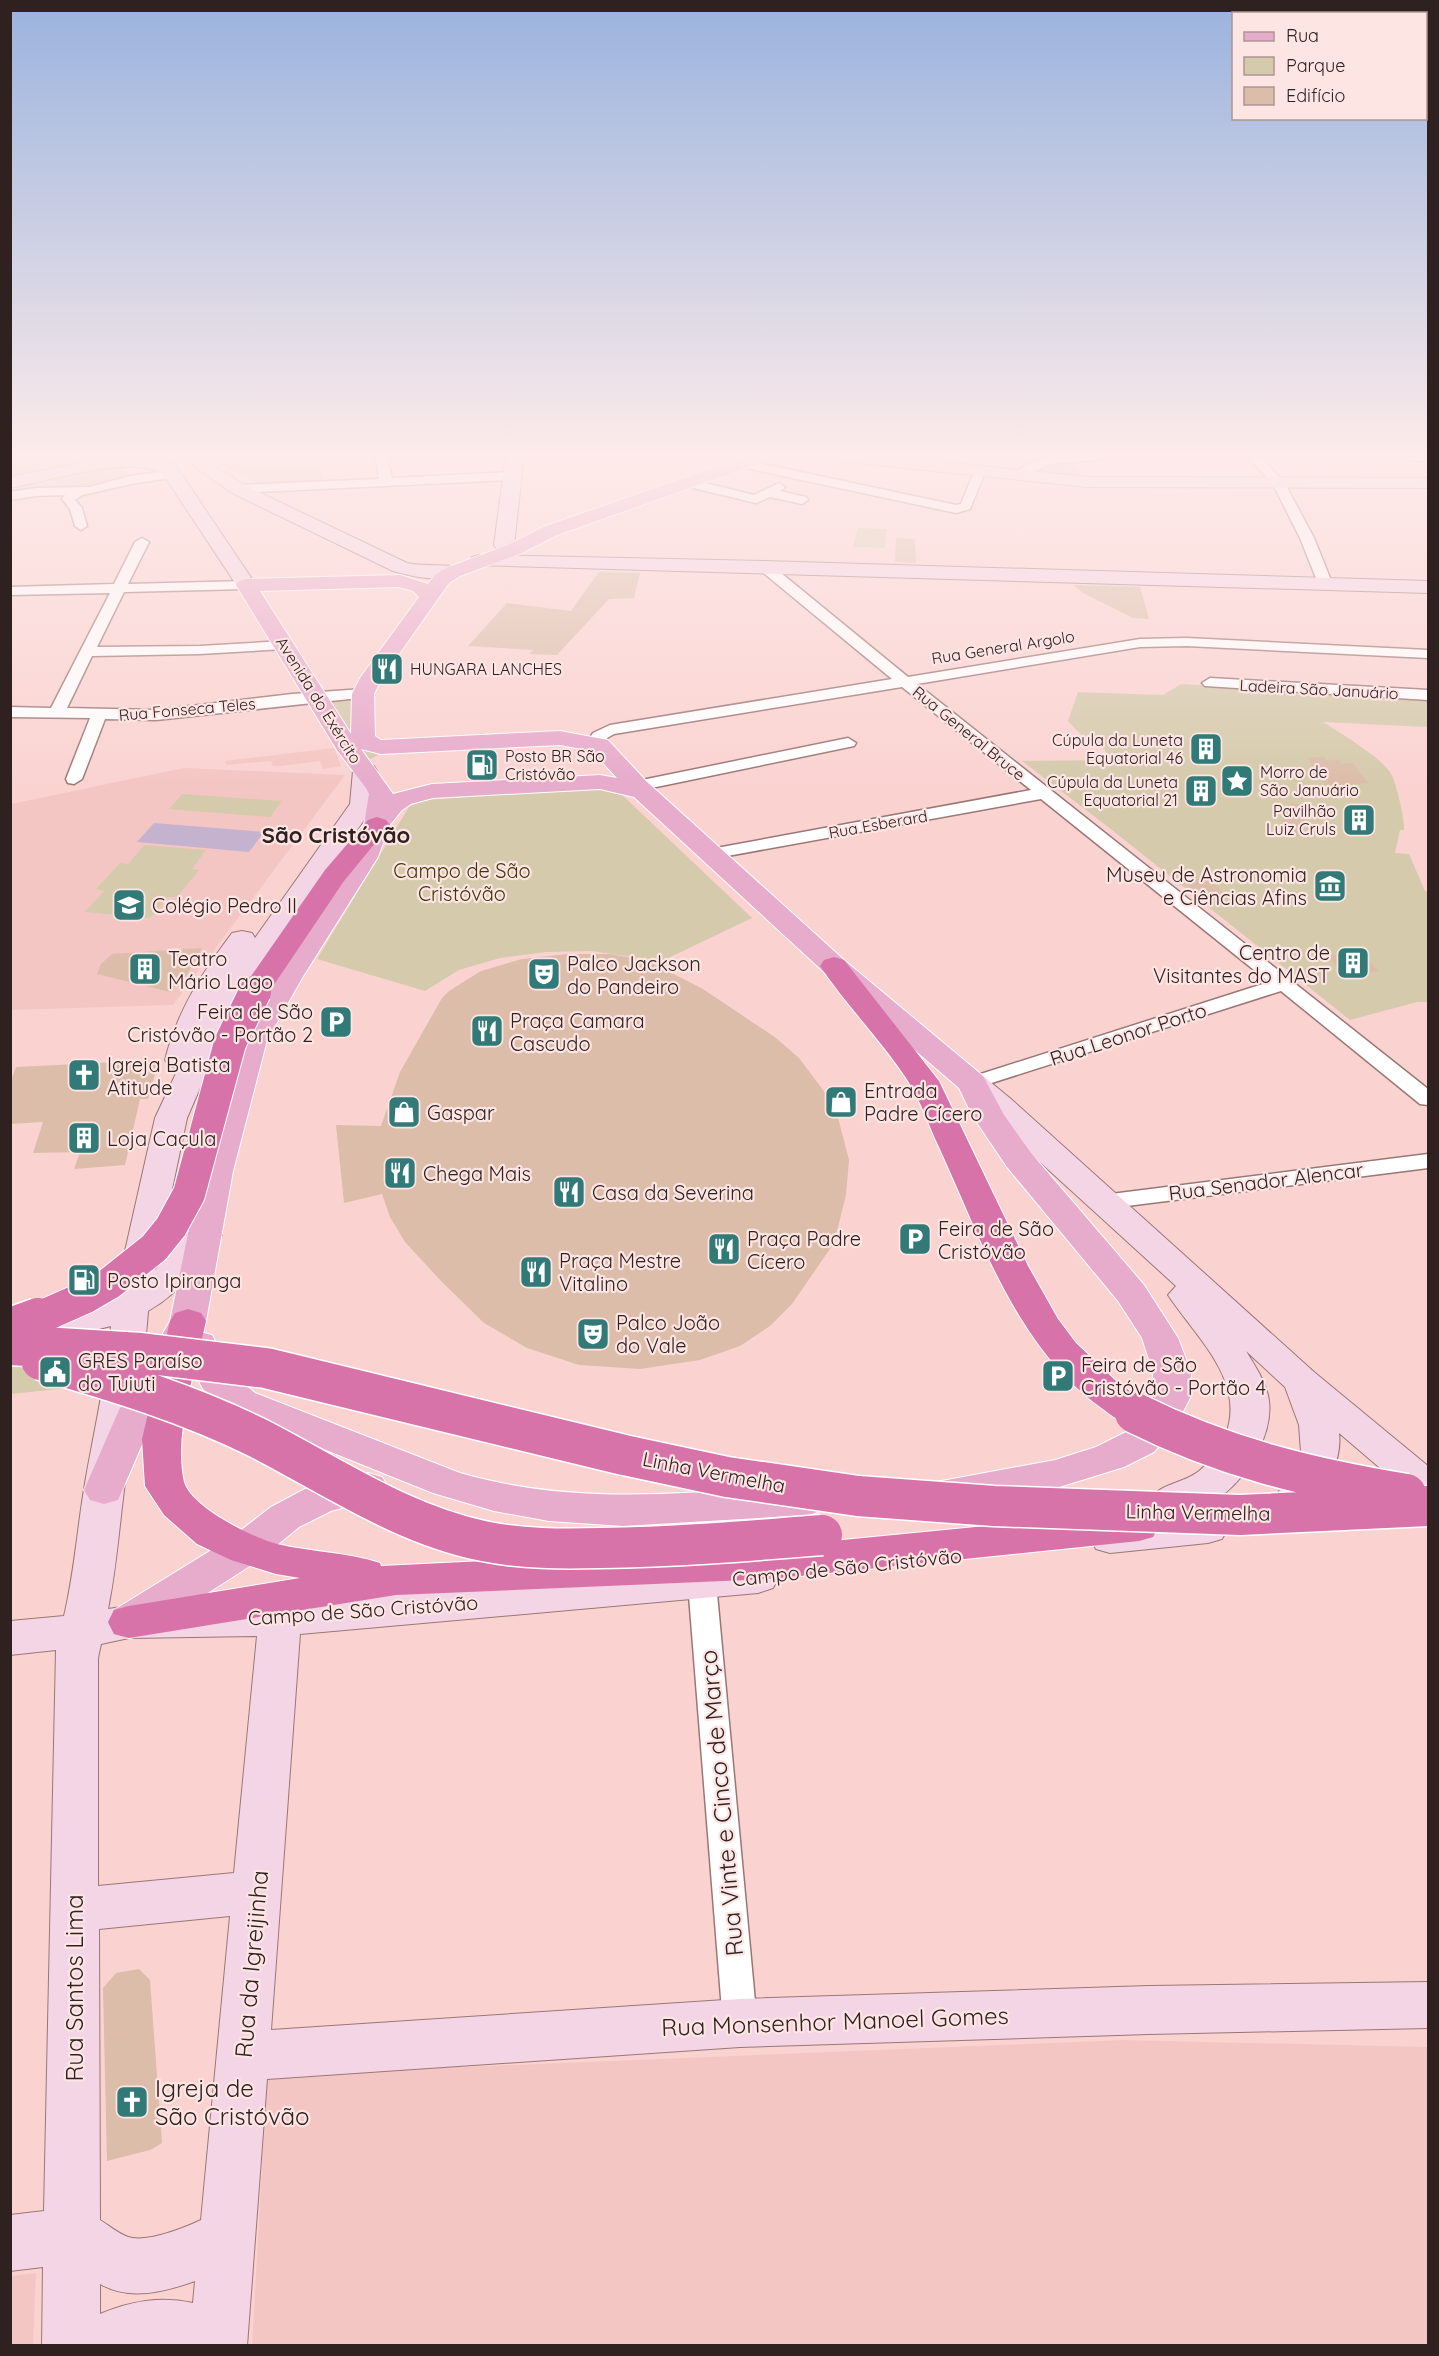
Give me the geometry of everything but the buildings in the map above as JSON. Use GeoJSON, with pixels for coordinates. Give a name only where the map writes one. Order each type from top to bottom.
{"type":"FeatureCollection","features":[{"type":"Feature","properties":{"kind":"highway"},"geometry":{"type":"LineString","coordinates":[[10,1327],[39,1319],[69,1306],[113,1281],[148,1253],[171,1229],[186,1203],[228,1048],[255,992],[334,876],[377,825]]}},
{"type":"Feature","properties":{"kind":"highway"},"geometry":{"type":"LineString","coordinates":[[834,966],[924,1081],[1011,1266],[1043,1324],[1071,1359],[1103,1390],[1135,1413],[1175,1434],[1215,1451],[1263,1466],[1338,1483],[1428,1498]]}},
{"type":"Feature","properties":{"kind":"highway"},"geometry":{"type":"LineString","coordinates":[[188,1321],[161,1439],[165,1486],[178,1505],[194,1521],[211,1533],[245,1549],[276,1559],[396,1579]]}},
{"type":"Feature","properties":{"kind":"highway","name":"Linha Vermelha"},"geometry":{"type":"LineString","coordinates":[[10,1343],[66,1342],[144,1347],[267,1363],[640,1452],[732,1471],[859,1490],[994,1499],[1239,1508],[1428,1498]]}},
{"type":"Feature","properties":{"kind":"highway","name":"Linha Vermelha"},"geometry":{"type":"LineString","coordinates":[[10,1343],[141,1353],[266,1368],[624,1455],[727,1477],[858,1496],[994,1506],[1240,1515],[1428,1506]]}},
{"type":"Feature","properties":{"kind":"highway"},"geometry":{"type":"LineString","coordinates":[[10,1353],[110,1379],[163,1397],[257,1438],[377,1503],[432,1526],[481,1541],[543,1549],[662,1548],[822,1535],[1169,1501]]}},
{"type":"Feature","properties":{"kind":"highway"},"geometry":{"type":"LineString","coordinates":[[129,1623],[396,1579],[771,1563],[1240,1515]]}},
{"type":"Feature","properties":{"kind":"main road"},"geometry":{"type":"LineString","coordinates":[[394,581],[437,565]]}},
{"type":"Feature","properties":{"kind":"main road"},"geometry":{"type":"LineString","coordinates":[[470,565],[453,572],[438,583],[371,678],[363,694],[363,736],[366,741],[381,747],[560,738],[600,745]]}},
{"type":"Feature","properties":{"kind":"main road"},"geometry":{"type":"LineString","coordinates":[[246,585],[394,581],[414,584],[429,596]]}},
{"type":"Feature","properties":{"kind":"main road","name":"Avenida do Exército"},"geometry":{"type":"LineString","coordinates":[[246,585],[364,771]]}},
{"type":"Feature","properties":{"kind":"main road"},"geometry":{"type":"LineString","coordinates":[[104,1490],[138,1410],[188,1321],[217,1171],[252,1041],[288,978],[365,857],[377,825],[381,795],[378,787],[364,771],[383,756],[415,745]]}},
{"type":"Feature","properties":{"kind":"main road","name":"Campo de São Cristóvão"},"geometry":{"type":"LineString","coordinates":[[188,1321],[216,1380],[242,1402],[447,1483],[494,1497],[549,1506],[623,1511],[942,1493],[1056,1474],[1110,1457],[1140,1442],[1162,1418],[1172,1396],[1172,1372],[1160,1338],[1131,1293],[1019,1160],[992,1121],[972,1083],[834,966],[640,788],[600,745]]}},
{"type":"Feature","properties":{"kind":"main road"},"geometry":{"type":"LineString","coordinates":[[377,825],[393,805],[402,799],[432,791],[600,782],[640,788]]}},
{"type":"Feature","properties":{"kind":"main road"},"geometry":{"type":"LineString","coordinates":[[129,1623],[245,1549],[285,1516],[319,1499],[359,1487],[447,1483]]}},
{"type":"Feature","properties":{"kind":"street"},"geometry":{"type":"LineString","coordinates":[[56,714],[131,565]]}},
{"type":"Feature","properties":{"kind":"street","name":"Avenida do Exército"},"geometry":{"type":"LineString","coordinates":[[233,565],[246,585]]}},
{"type":"Feature","properties":{"kind":"street"},"geometry":{"type":"LineString","coordinates":[[396,565],[421,572],[453,572]]}},
{"type":"Feature","properties":{"kind":"street"},"geometry":{"type":"LineString","coordinates":[[667,565],[1325,583],[1428,588]]}},
{"type":"Feature","properties":{"kind":"street"},"geometry":{"type":"LineString","coordinates":[[1318,565],[1325,583]]}},
{"type":"Feature","properties":{"kind":"street","name":"Rua General Bruce"},"geometry":{"type":"LineString","coordinates":[[765,567],[782,584],[1428,1099]]}},
{"type":"Feature","properties":{"kind":"street"},"geometry":{"type":"LineString","coordinates":[[10,591],[246,585]]}},
{"type":"Feature","properties":{"kind":"street","name":"Rua General Argolo"},"geometry":{"type":"LineString","coordinates":[[600,745],[598,736],[610,730],[1140,643],[1187,642],[1428,654]]}},
{"type":"Feature","properties":{"kind":"street"},"geometry":{"type":"LineString","coordinates":[[88,652],[200,650],[284,645]]}},
{"type":"Feature","properties":{"kind":"street","name":"Ladeira São Januário"},"geometry":{"type":"LineString","coordinates":[[1210,683],[1428,695]]}},
{"type":"Feature","properties":{"kind":"street","name":"Rua Fonseca Teles"},"geometry":{"type":"LineString","coordinates":[[10,712],[99,716],[156,715],[363,694]]}},
{"type":"Feature","properties":{"kind":"street"},"geometry":{"type":"LineString","coordinates":[[74,779],[99,716]]}},
{"type":"Feature","properties":{"kind":"street"},"geometry":{"type":"LineString","coordinates":[[640,788],[848,743]]}},
{"type":"Feature","properties":{"kind":"street"},"geometry":{"type":"LineString","coordinates":[[81,1631],[94,1576],[104,1490],[126,1363],[130,1306],[171,1118],[206,1040],[236,986],[362,804],[364,771]]}},
{"type":"Feature","properties":{"kind":"street","name":"Rua Esberard"},"geometry":{"type":"LineString","coordinates":[[711,854],[1044,793]]}},
{"type":"Feature","properties":{"kind":"street","name":"Rua Leonor Porto"},"geometry":{"type":"LineString","coordinates":[[972,1083],[1284,984]]}},
{"type":"Feature","properties":{"kind":"street","name":"Campo de São Cristóvão"},"geometry":{"type":"LineString","coordinates":[[10,1638],[81,1631],[129,1623],[280,1619],[702,1583],[1215,1527],[1248,1520],[1288,1502],[1307,1483],[1321,1454],[1319,1421],[1301,1381],[972,1083]]}},
{"type":"Feature","properties":{"kind":"street","name":"Rua Senador Alencar"},"geometry":{"type":"LineString","coordinates":[[1103,1202],[1428,1161]]}},
{"type":"Feature","properties":{"kind":"street"},"geometry":{"type":"LineString","coordinates":[[10,1327],[82,1321],[113,1314],[130,1306],[175,1271],[205,1235]]}},
{"type":"Feature","properties":{"kind":"street","name":"Campo de São Cristóvão"},"geometry":{"type":"LineString","coordinates":[[1154,1248],[1239,1371],[1249,1390],[1249,1416],[1245,1438],[1231,1466],[1207,1485],[1169,1501]]}},
{"type":"Feature","properties":{"kind":"street"},"geometry":{"type":"LineString","coordinates":[[1301,1381],[1428,1487]]}},
{"type":"Feature","properties":{"kind":"street","name":"Rua Vinte e Cinco de Março"},"geometry":{"type":"LineString","coordinates":[[702,1583],[740,2023]]}},
{"type":"Feature","properties":{"kind":"street","name":"Rua da Igreijinha"},"geometry":{"type":"LineString","coordinates":[[218,2342],[280,1619]]}},
{"type":"Feature","properties":{"kind":"street","name":"Rua Santos Lima"},"geometry":{"type":"LineString","coordinates":[[71,2346],[76,1658],[81,1631]]}},
{"type":"Feature","properties":{"kind":"street"},"geometry":{"type":"LineString","coordinates":[[74,1910],[257,1892]]}},
{"type":"Feature","properties":{"kind":"street","name":"Rua Monsenhor Manoel Gomes"},"geometry":{"type":"LineString","coordinates":[[243,2056],[740,2023],[1161,2010],[1428,2006]]}},
{"type":"Feature","properties":{"kind":"street"},"geometry":{"type":"LineString","coordinates":[[10,2243],[72,2235],[123,2266],[158,2264],[193,2254],[228,2236]]}},
{"type":"Feature","properties":{"kind":"street"},"geometry":{"type":"LineString","coordinates":[[94,2346],[120,2334],[155,2326],[186,2329],[218,2342]]}},
{"type":"Feature","properties":{"kind":"shaded area"},"geometry":{"type":"Polygon","coordinates":[[[334,748],[341,766],[323,769],[320,761],[273,766],[271,761],[227,765],[225,761],[334,748]]]}},
{"type":"Feature","properties":{"kind":"shaded area","name":"Colégio Pedro II"},"geometry":{"type":"Polygon","coordinates":[[[184,768],[345,775],[173,1005],[11,1010],[11,804],[184,768]]]}},
{"type":"Feature","properties":{"kind":"shaded area"},"geometry":{"type":"Polygon","coordinates":[[[154,823],[264,832],[249,852],[137,842],[154,823]]]}},
{"type":"Feature","properties":{"kind":"shaded area"},"geometry":{"type":"Polygon","coordinates":[[[1123,2040],[1428,2047],[1428,2345],[252,2346],[267,2075],[1123,2040]]]}},
{"type":"Feature","properties":{"kind":"shaded area"},"geometry":{"type":"Polygon","coordinates":[[[36,2273],[33,2345],[11,2345],[11,2276],[36,2273]]]}},
{"type":"Feature","properties":{"kind":"green space"},"geometry":{"type":"Polygon","coordinates":[[[1181,684],[1428,698],[1428,727],[1323,722],[1378,759],[1392,777],[1400,801],[1404,825],[1404,830],[1400,830],[1395,853],[1409,854],[1425,891],[1428,892],[1428,1002],[1417,1002],[1350,1020],[1022,761],[1111,760],[1104,749],[1090,744],[1068,721],[1078,692],[1163,695],[1181,684]]]}},
{"type":"Feature","properties":{"kind":"green space"},"geometry":{"type":"Polygon","coordinates":[[[350,698],[354,706],[357,743],[378,755],[369,760],[354,744],[344,721],[331,704],[332,699],[350,698]]]}},
{"type":"Feature","properties":{"kind":"green space","name":"Campo de São Cristóvão"},"geometry":{"type":"Polygon","coordinates":[[[602,788],[619,792],[752,918],[662,961],[591,951],[546,952],[500,958],[459,970],[425,991],[317,959],[409,807],[422,800],[602,788]]]}},
{"type":"Feature","properties":{"kind":"green space"},"geometry":{"type":"Polygon","coordinates":[[[182,794],[282,801],[270,817],[169,809],[182,794]]]}},
{"type":"Feature","properties":{"kind":"green space"},"geometry":{"type":"Polygon","coordinates":[[[144,845],[206,850],[192,869],[199,870],[177,897],[168,897],[150,918],[85,912],[104,891],[96,889],[120,863],[128,864],[144,845]]]}},
{"type":"Feature","properties":{"kind":"green space"},"geometry":{"type":"Polygon","coordinates":[[[10,1350],[97,1385],[11,1394],[10,1350]]]}},
{"type":"Feature","properties":{"kind":"place","name":"HUNGARA LANCHES"},"geometry":{"type":"Point","coordinates":[387,669]}},
{"type":"Feature","properties":{"kind":"place","name":"Cúpula da Luneta Equatorial 46"},"geometry":{"type":"Point","coordinates":[1206,749]}},
{"type":"Feature","properties":{"kind":"place","name":"Posto BR São Cristóvão"},"geometry":{"type":"Point","coordinates":[482,765]}},
{"type":"Feature","properties":{"kind":"place","name":"Morro de São Januário"},"geometry":{"type":"Point","coordinates":[1237,781]}},
{"type":"Feature","properties":{"kind":"place","name":"Cúpula da Luneta Equatorial 21"},"geometry":{"type":"Point","coordinates":[1201,791]}},
{"type":"Feature","properties":{"kind":"place","name":"Pavilhão Luiz Cruls"},"geometry":{"type":"Point","coordinates":[1359,820]}},
{"type":"Feature","properties":{"kind":"place","name":"Museu de Astronomia e Ciências Afins"},"geometry":{"type":"Point","coordinates":[1330,886]}},
{"type":"Feature","properties":{"kind":"place","name":"Colégio Pedro II"},"geometry":{"type":"Point","coordinates":[129,905]}},
{"type":"Feature","properties":{"kind":"place","name":"Centro de Visitantes do MAST"},"geometry":{"type":"Point","coordinates":[1353,963]}},
{"type":"Feature","properties":{"kind":"place","name":"Teatro Mário Lago"},"geometry":{"type":"Point","coordinates":[145,969]}},
{"type":"Feature","properties":{"kind":"place","name":"Palco Jackson do Pandeiro"},"geometry":{"type":"Point","coordinates":[544,974]}},
{"type":"Feature","properties":{"kind":"place","name":"Feira de São Cristóvão - Portão 2"},"geometry":{"type":"Point","coordinates":[336,1022]}},
{"type":"Feature","properties":{"kind":"place","name":"Praça Camara Cascudo"},"geometry":{"type":"Point","coordinates":[487,1031]}},
{"type":"Feature","properties":{"kind":"place","name":"Igreja Batista Atitude"},"geometry":{"type":"Point","coordinates":[84,1075]}},
{"type":"Feature","properties":{"kind":"place","name":"Entrada Padre Cícero"},"geometry":{"type":"Point","coordinates":[841,1102]}},
{"type":"Feature","properties":{"kind":"place","name":"Gaspar"},"geometry":{"type":"Point","coordinates":[404,1112]}},
{"type":"Feature","properties":{"kind":"place","name":"Loja Caçula"},"geometry":{"type":"Point","coordinates":[84,1138]}},
{"type":"Feature","properties":{"kind":"place","name":"Chega Mais"},"geometry":{"type":"Point","coordinates":[400,1173]}},
{"type":"Feature","properties":{"kind":"place","name":"Casa da Severina"},"geometry":{"type":"Point","coordinates":[569,1192]}},
{"type":"Feature","properties":{"kind":"place","name":"Feira de São Cristóvão"},"geometry":{"type":"Point","coordinates":[915,1239]}},
{"type":"Feature","properties":{"kind":"place","name":"Praça Padre Cícero"},"geometry":{"type":"Point","coordinates":[724,1249]}},
{"type":"Feature","properties":{"kind":"place","name":"Praça Mestre Vitalino"},"geometry":{"type":"Point","coordinates":[536,1272]}},
{"type":"Feature","properties":{"kind":"place","name":"Posto Ipiranga"},"geometry":{"type":"Point","coordinates":[84,1280]}},
{"type":"Feature","properties":{"kind":"place","name":"Palco João do Vale"},"geometry":{"type":"Point","coordinates":[593,1334]}},
{"type":"Feature","properties":{"kind":"place","name":"GRES Paraíso do Tuiuti"},"geometry":{"type":"Point","coordinates":[55,1372]}},
{"type":"Feature","properties":{"kind":"place","name":"Feira de São Cristóvão - Portão 4"},"geometry":{"type":"Point","coordinates":[1058,1376]}},
{"type":"Feature","properties":{"kind":"place","name":"Igreja de São Cristóvão"},"geometry":{"type":"Point","coordinates":[132,2102]}},
{"type":"Feature","properties":{"kind":"district","name":"São Cristóvão"},"geometry":{"type":"Point","coordinates":[336,835]}}]}
